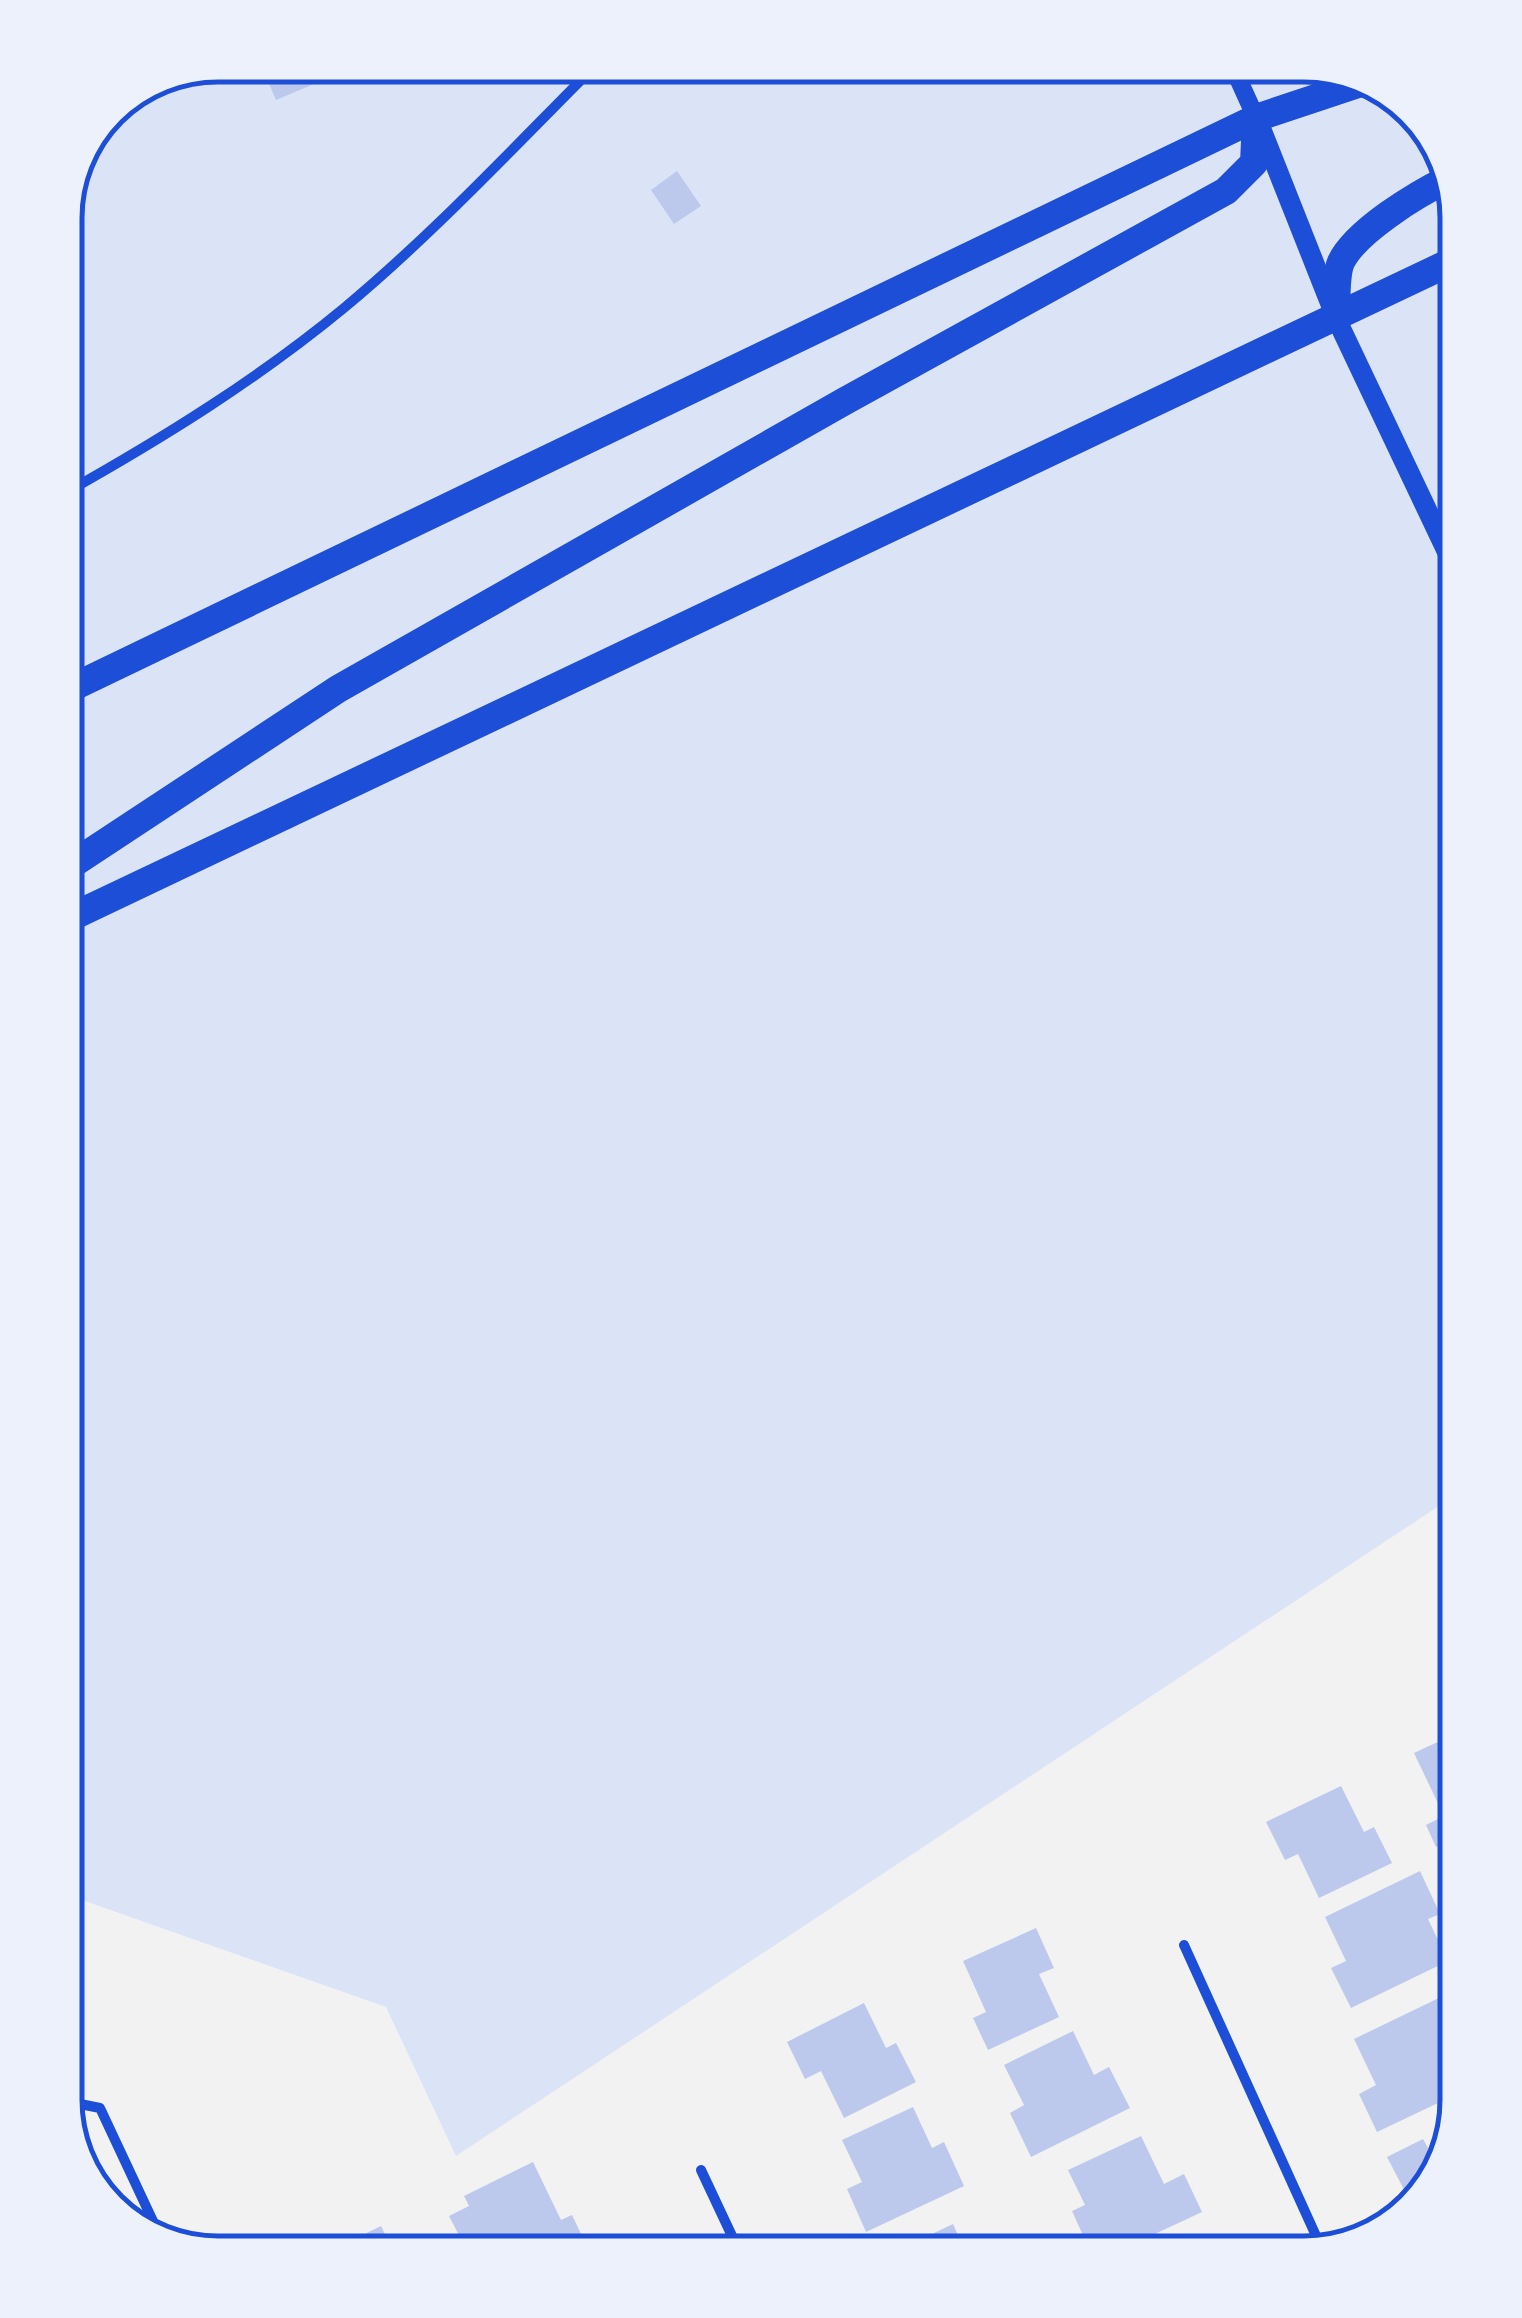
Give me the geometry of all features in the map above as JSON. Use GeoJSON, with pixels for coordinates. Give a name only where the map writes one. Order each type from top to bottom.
{"type":"FeatureCollection","features":[{"type":"Feature","properties":{"kind":"highway"},"geometry":{"type":"LineString","coordinates":[[83,682],[1256,118],[1343,89]]}},
{"type":"Feature","properties":{"kind":"highway"},"geometry":{"type":"LineString","coordinates":[[83,857],[338,690],[844,400],[1226,190],[1254,164],[1256,118]]}},
{"type":"Feature","properties":{"kind":"highway"},"geometry":{"type":"LineString","coordinates":[[1336,318],[1340,263],[1369,229],[1436,186]]}},
{"type":"Feature","properties":{"kind":"highway"},"geometry":{"type":"LineString","coordinates":[[83,912],[1440,267]]}},
{"type":"Feature","properties":{"kind":"main road"},"geometry":{"type":"LineString","coordinates":[[1256,118],[1336,318],[1440,537]]}},
{"type":"Feature","properties":{"kind":"street"},"geometry":{"type":"LineString","coordinates":[[83,482],[141,450],[254,377],[345,307],[463,198],[579,82]]}},
{"type":"Feature","properties":{"kind":"street"},"geometry":{"type":"LineString","coordinates":[[1240,83],[1256,118]]}},
{"type":"Feature","properties":{"kind":"street"},"geometry":{"type":"LineString","coordinates":[[1184,1945],[1316,2235]]}},
{"type":"Feature","properties":{"kind":"street"},"geometry":{"type":"LineString","coordinates":[[82,2104],[100,2108],[152,2218]]}},
{"type":"Feature","properties":{"kind":"street"},"geometry":{"type":"LineString","coordinates":[[702,2170],[732,2235]]}},
{"type":"Feature","properties":{"kind":"shaded area"},"geometry":{"type":"Polygon","coordinates":[[[218,82],[1313,83],[1364,96],[1393,116],[1421,150],[1435,183],[1440,218],[1440,1505],[456,2156],[386,2007],[82,1900],[83,209],[96,158],[129,116],[150,101],[192,85],[218,82]]]}},
{"type":"Feature","properties":{"kind":"building"},"geometry":{"type":"Polygon","coordinates":[[[268,82],[318,82],[276,100],[268,82]]]}},
{"type":"Feature","properties":{"kind":"building"},"geometry":{"type":"Polygon","coordinates":[[[677,171],[701,206],[674,224],[651,190],[677,171]]]}},
{"type":"Feature","properties":{"kind":"building"},"geometry":{"type":"Polygon","coordinates":[[[1440,1741],[1440,1808],[1414,1753],[1440,1741]]]}},
{"type":"Feature","properties":{"kind":"building"},"geometry":{"type":"Polygon","coordinates":[[[1341,1786],[1364,1832],[1374,1827],[1392,1863],[1319,1898],[1298,1854],[1285,1860],[1266,1822],[1341,1786]]]}},
{"type":"Feature","properties":{"kind":"building"},"geometry":{"type":"Polygon","coordinates":[[[1440,1818],[1440,1845],[1436,1847],[1426,1825],[1440,1818]]]}},
{"type":"Feature","properties":{"kind":"building"},"geometry":{"type":"Polygon","coordinates":[[[1420,1871],[1440,1914],[1428,1919],[1440,1944],[1440,1965],[1351,2008],[1331,1968],[1346,1961],[1325,1917],[1420,1871]]]}},
{"type":"Feature","properties":{"kind":"building"},"geometry":{"type":"Polygon","coordinates":[[[1036,1928],[1054,1968],[1039,1974],[1059,2017],[988,2050],[973,2018],[986,2012],[963,1961],[1036,1928]]]}},
{"type":"Feature","properties":{"kind":"building"},"geometry":{"type":"Polygon","coordinates":[[[1440,1997],[1440,2102],[1377,2132],[1359,2094],[1376,2085],[1354,2039],[1440,1997]]]}},
{"type":"Feature","properties":{"kind":"building"},"geometry":{"type":"Polygon","coordinates":[[[864,2003],[886,2048],[896,2043],[916,2082],[844,2118],[821,2071],[805,2079],[787,2042],[864,2003]]]}},
{"type":"Feature","properties":{"kind":"building"},"geometry":{"type":"Polygon","coordinates":[[[1073,2031],[1094,2075],[1109,2067],[1130,2108],[1031,2157],[1010,2113],[1024,2105],[1004,2065],[1073,2031]]]}},
{"type":"Feature","properties":{"kind":"building"},"geometry":{"type":"Polygon","coordinates":[[[913,2107],[932,2148],[944,2142],[964,2186],[866,2232],[847,2189],[862,2182],[842,2140],[913,2107]]]}},
{"type":"Feature","properties":{"kind":"building"},"geometry":{"type":"Polygon","coordinates":[[[1141,2136],[1164,2184],[1184,2174],[1202,2212],[1151,2236],[1083,2236],[1072,2211],[1085,2205],[1068,2170],[1141,2136]]]}},
{"type":"Feature","properties":{"kind":"building"},"geometry":{"type":"Polygon","coordinates":[[[1423,2139],[1430,2150],[1404,2190],[1387,2157],[1423,2139]]]}},
{"type":"Feature","properties":{"kind":"building"},"geometry":{"type":"Polygon","coordinates":[[[533,2162],[561,2220],[572,2215],[582,2235],[459,2235],[449,2216],[469,2206],[464,2196],[533,2162]]]}},
{"type":"Feature","properties":{"kind":"building"},"geometry":{"type":"Polygon","coordinates":[[[953,2224],[958,2236],[928,2236],[953,2224]]]}},
{"type":"Feature","properties":{"kind":"building"},"geometry":{"type":"Polygon","coordinates":[[[381,2226],[385,2235],[362,2235],[381,2226]]]}}]}
